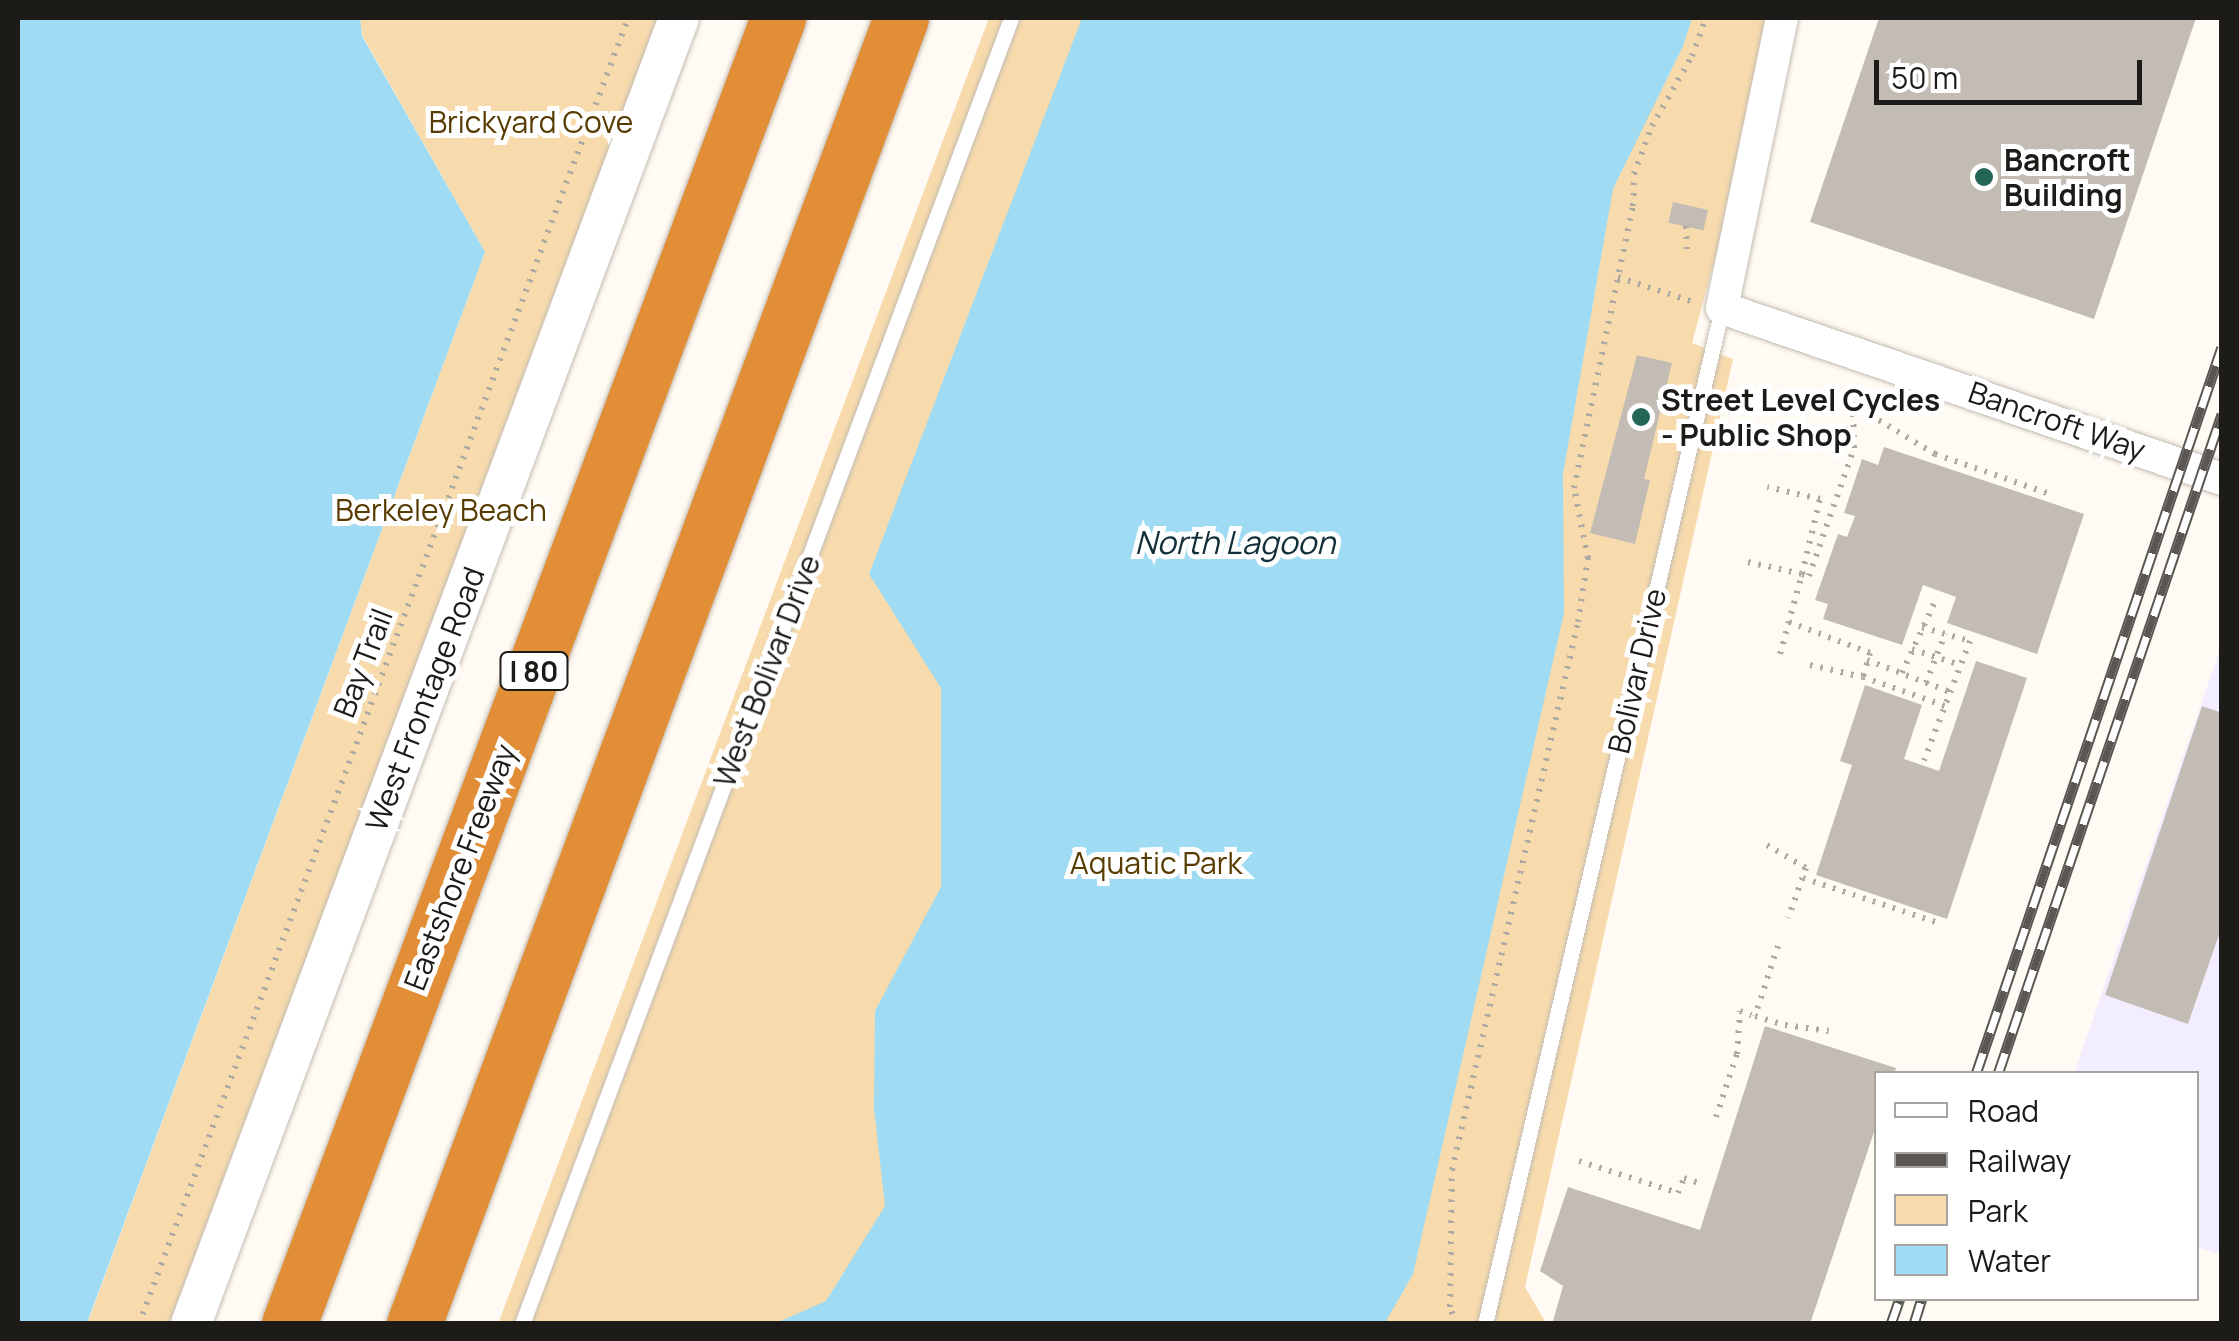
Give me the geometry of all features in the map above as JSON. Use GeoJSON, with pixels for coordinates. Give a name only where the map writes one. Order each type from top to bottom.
{"type":"FeatureCollection","features":[{"type":"Feature","properties":{"kind":"highway","name":"Eastshore Freeway"},"geometry":{"type":"LineString","coordinates":[[288,1324],[778,18]]}},
{"type":"Feature","properties":{"kind":"highway"},"geometry":{"type":"LineString","coordinates":[[414,1324],[901,18]]}},
{"type":"Feature","properties":{"kind":"street","name":"West Frontage Road"},"geometry":{"type":"LineString","coordinates":[[191,1324],[679,18]]}},
{"type":"Feature","properties":{"kind":"street","name":"Bolivar Drive"},"geometry":{"type":"LineString","coordinates":[[1722,308],[1782,18]]}},
{"type":"Feature","properties":{"kind":"street","name":"Bancroft Way"},"geometry":{"type":"LineString","coordinates":[[1722,308],[2222,478]]}},
{"type":"Feature","properties":{"kind":"lane","name":"West Bolivar Drive"},"geometry":{"type":"LineString","coordinates":[[522,1324],[1011,18]]}},
{"type":"Feature","properties":{"kind":"lane","name":"Bolivar Drive"},"geometry":{"type":"LineString","coordinates":[[1485,1324],[1722,308]]}},
{"type":"Feature","properties":{"kind":"path","name":"Bay Trail"},"geometry":{"type":"LineString","coordinates":[[139,1324],[628,18]]}},
{"type":"Feature","properties":{"kind":"path"},"geometry":{"type":"LineString","coordinates":[[1456,1324],[1450,1306],[1452,1170],[1578,622],[1588,558],[1574,488],[1633,206],[1634,174],[1706,18]]}},
{"type":"Feature","properties":{"kind":"path"},"geometry":{"type":"LineString","coordinates":[[1686,226],[1687,249]]}},
{"type":"Feature","properties":{"kind":"path"},"geometry":{"type":"LineString","coordinates":[[1618,277],[1669,296],[1722,308]]}},
{"type":"Feature","properties":{"kind":"path"},"geometry":{"type":"LineString","coordinates":[[1748,562],[1809,576],[1854,448],[1852,404],[1935,454],[2050,494]]}},
{"type":"Feature","properties":{"kind":"path"},"geometry":{"type":"LineString","coordinates":[[1768,487],[1820,499],[1780,654]]}},
{"type":"Feature","properties":{"kind":"path"},"geometry":{"type":"LineString","coordinates":[[1816,511],[1830,515]]}},
{"type":"Feature","properties":{"kind":"path"},"geometry":{"type":"LineString","coordinates":[[1902,674],[1936,599]]}},
{"type":"Feature","properties":{"kind":"path"},"geometry":{"type":"LineString","coordinates":[[1789,622],[1870,653],[1862,677]]}},
{"type":"Feature","properties":{"kind":"path"},"geometry":{"type":"LineString","coordinates":[[1922,627],[1970,641],[1924,760]]}},
{"type":"Feature","properties":{"kind":"path"},"geometry":{"type":"LineString","coordinates":[[1926,683],[1945,634]]}},
{"type":"Feature","properties":{"kind":"path"},"geometry":{"type":"LineString","coordinates":[[1912,649],[1960,666]]}},
{"type":"Feature","properties":{"kind":"path"},"geometry":{"type":"LineString","coordinates":[[1867,660],[1950,692]]}},
{"type":"Feature","properties":{"kind":"path"},"geometry":{"type":"LineString","coordinates":[[1810,665],[1862,677],[1945,706]]}},
{"type":"Feature","properties":{"kind":"path"},"geometry":{"type":"LineString","coordinates":[[1767,845],[1806,868],[1788,918]]}},
{"type":"Feature","properties":{"kind":"path"},"geometry":{"type":"LineString","coordinates":[[1803,878],[1940,924]]}},
{"type":"Feature","properties":{"kind":"path"},"geometry":{"type":"LineString","coordinates":[[1778,946],[1755,1016],[1785,1025],[1829,1030]]}},
{"type":"Feature","properties":{"kind":"path"},"geometry":{"type":"LineString","coordinates":[[1716,1117],[1737,1054],[1740,1010],[1751,1014]]}},
{"type":"Feature","properties":{"kind":"path"},"geometry":{"type":"LineString","coordinates":[[1579,1161],[1678,1193],[1684,1178],[1702,1184]]}},
{"type":"Feature","properties":{"kind":"shaded area"},"geometry":{"type":"Polygon","coordinates":[[[2221,646],[2221,1255],[2199,1248],[2199,1071],[2075,1071],[2221,646]]]}},
{"type":"Feature","properties":{"kind":"green space","name":"Berkeley Beach"},"geometry":{"type":"Polygon","coordinates":[[[360,18],[679,18],[191,1323],[87,1324],[485,252],[362,35],[360,18]]]}},
{"type":"Feature","properties":{"kind":"green space","name":"North Lagoon"},"geometry":{"type":"Polygon","coordinates":[[[989,18],[1770,18],[1732,195],[1692,343],[1733,359],[1525,1287],[1546,1323],[498,1324],[989,18]]]}},
{"type":"Feature","properties":{"kind":"water"},"geometry":{"type":"Polygon","coordinates":[[[18,18],[360,18],[362,36],[485,252],[87,1323],[18,1323],[18,18]]]}},
{"type":"Feature","properties":{"kind":"water","name":"North Lagoon"},"geometry":{"type":"Polygon","coordinates":[[[1082,18],[1692,18],[1683,46],[1613,189],[1563,474],[1564,613],[1413,1274],[1385,1323],[776,1323],[826,1301],[885,1206],[874,1108],[875,1011],[941,887],[941,688],[869,574],[1082,18]]]}},
{"type":"Feature","properties":{"kind":"building","name":"Bancroft Building"},"geometry":{"type":"Polygon","coordinates":[[[1879,18],[2196,18],[2094,319],[1810,222],[1879,18]]]}},
{"type":"Feature","properties":{"kind":"building"},"geometry":{"type":"Polygon","coordinates":[[[1673,202],[1708,210],[1703,231],[1668,222],[1673,202]]]}},
{"type":"Feature","properties":{"kind":"building","name":"Street Level Cycles - Public Shop"},"geometry":{"type":"Polygon","coordinates":[[[1637,355],[1672,363],[1644,479],[1650,480],[1635,544],[1590,533],[1637,355]]]}},
{"type":"Feature","properties":{"kind":"building"},"geometry":{"type":"Polygon","coordinates":[[[1884,447],[2084,514],[2037,654],[1947,623],[1956,597],[1923,585],[1902,645],[1823,619],[1828,604],[1815,600],[1838,534],[1847,537],[1855,516],[1844,513],[1862,459],[1878,465],[1884,447]]]}},
{"type":"Feature","properties":{"kind":"building"},"geometry":{"type":"Polygon","coordinates":[[[1976,661],[2027,678],[1947,919],[1816,875],[1852,765],[1840,761],[1865,685],[1922,705],[1904,759],[1939,771],[1976,661]]]}},
{"type":"Feature","properties":{"kind":"building"},"geometry":{"type":"Polygon","coordinates":[[[2202,706],[2222,713],[2222,926],[2188,1024],[2105,995],[2202,706]]]}},
{"type":"Feature","properties":{"kind":"building"},"geometry":{"type":"Polygon","coordinates":[[[1765,1026],[1896,1068],[1874,1071],[1874,1132],[1810,1324],[1553,1321],[1563,1286],[1540,1271],[1568,1187],[1700,1230],[1765,1026]]]}},
{"type":"Feature","properties":{"kind":"railway"},"geometry":{"type":"LineString","coordinates":[[1977,1071],[2222,347]]}},
{"type":"Feature","properties":{"kind":"railway"},"geometry":{"type":"LineString","coordinates":[[1999,1071],[2222,414]]}},
{"type":"Feature","properties":{"kind":"railway"},"geometry":{"type":"LineString","coordinates":[[1891,1324],[1899,1301]]}},
{"type":"Feature","properties":{"kind":"railway"},"geometry":{"type":"LineString","coordinates":[[1914,1324],[1921,1301]]}},
{"type":"Feature","properties":{"kind":"place","name":"Bancroft Building"},"geometry":{"type":"Point","coordinates":[1984,177]}},
{"type":"Feature","properties":{"kind":"place","name":"Street Level Cycles - Public Shop"},"geometry":{"type":"Point","coordinates":[1641,417]}},
{"type":"Feature","properties":{"kind":"park label","name":"Brickyard Cove"},"geometry":{"type":"Point","coordinates":[531,122]}},
{"type":"Feature","properties":{"kind":"park label","name":"Aquatic Park"},"geometry":{"type":"Point","coordinates":[1156,863]}}]}
